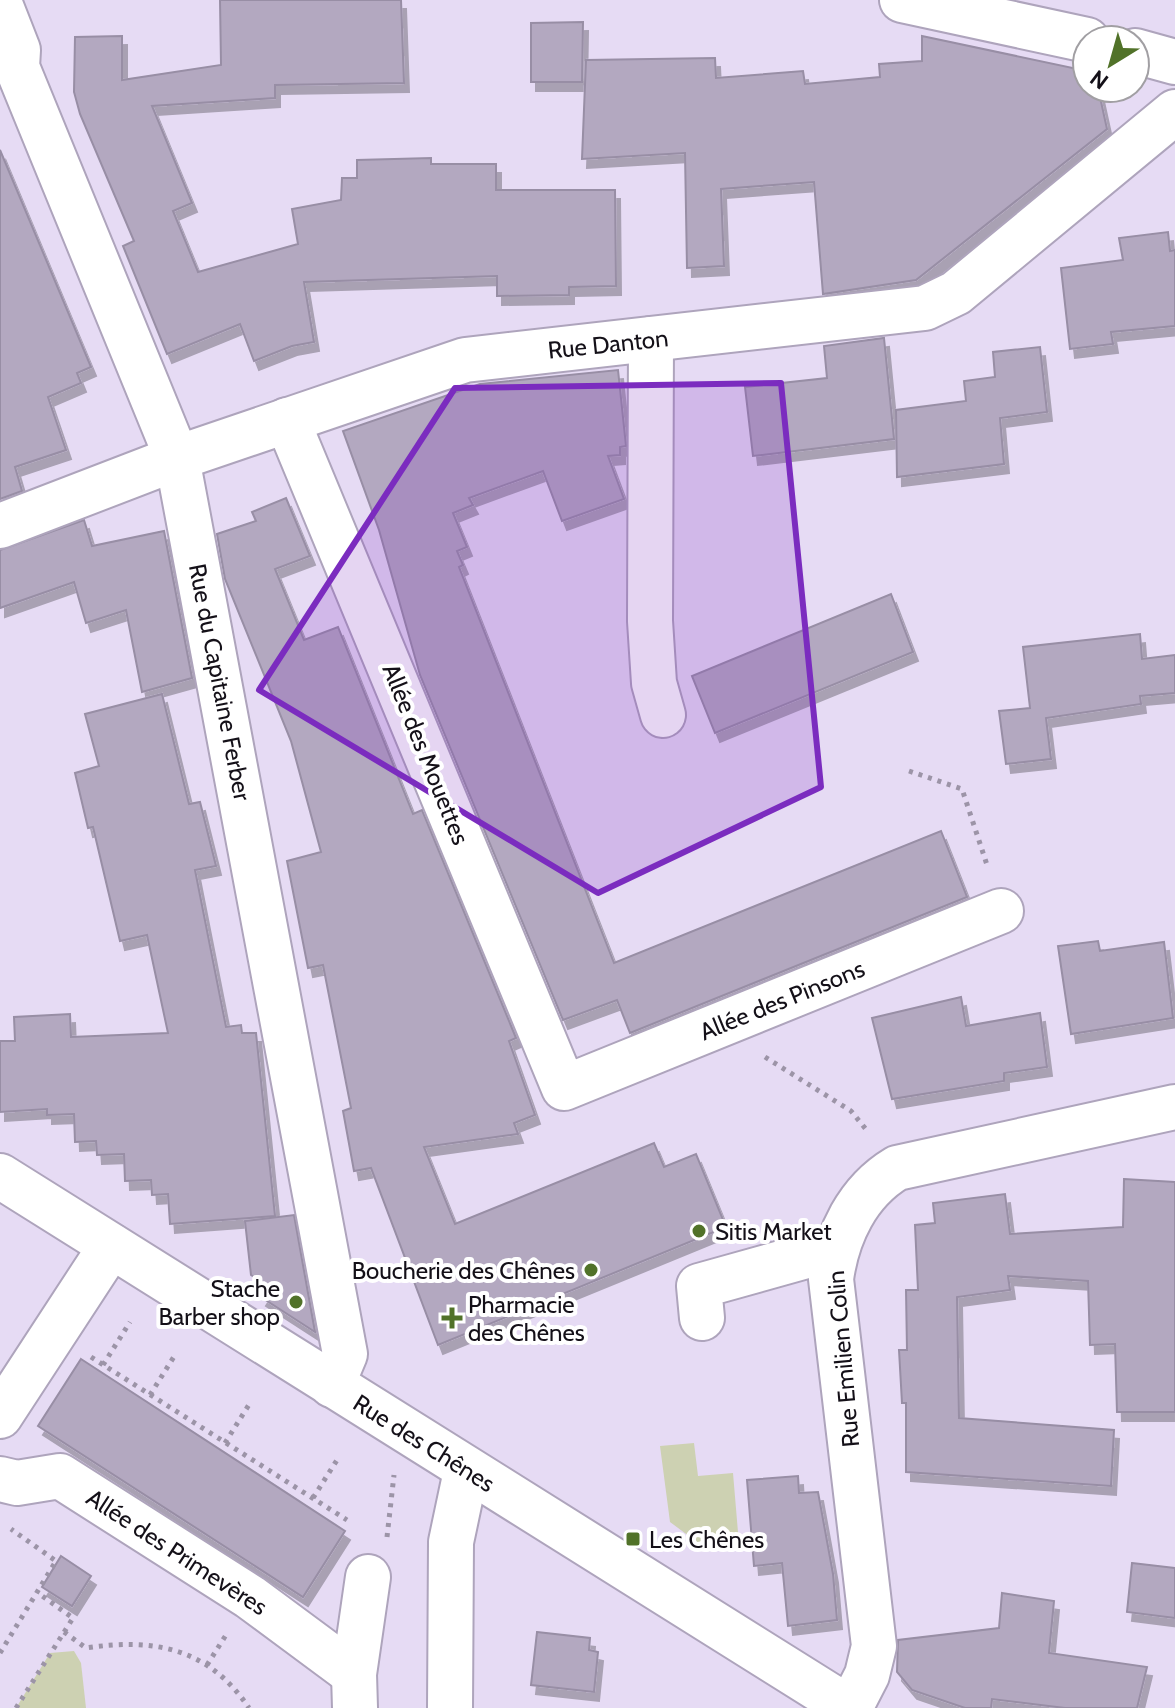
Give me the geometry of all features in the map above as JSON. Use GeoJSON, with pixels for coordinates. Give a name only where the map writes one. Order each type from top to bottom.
{"type":"FeatureCollection","features":[{"type":"Feature","properties":{"kind":"street"},"geometry":{"type":"LineString","coordinates":[[902,0],[1071,37]]}},
{"type":"Feature","properties":{"kind":"street","name":"Rue du Capitaine Ferber"},"geometry":{"type":"LineString","coordinates":[[0,4],[18,50],[8,62],[177,458],[345,1354],[332,1385]]}},
{"type":"Feature","properties":{"kind":"street"},"geometry":{"type":"LineString","coordinates":[[1151,55],[1175,62]]}},
{"type":"Feature","properties":{"kind":"street","name":"Rue Danton"},"geometry":{"type":"LineString","coordinates":[[0,526],[177,458],[465,360],[925,308],[956,293],[1175,112]]}},
{"type":"Feature","properties":{"kind":"street"},"geometry":{"type":"LineString","coordinates":[[651,339],[650,621],[654,683],[663,715]]}},
{"type":"Feature","properties":{"kind":"street","name":"Allée des Mouettes"},"geometry":{"type":"LineString","coordinates":[[287,420],[564,1088]]}},
{"type":"Feature","properties":{"kind":"street","name":"Allée des Pinsons"},"geometry":{"type":"LineString","coordinates":[[564,1088],[1001,911]]}},
{"type":"Feature","properties":{"kind":"street","name":"Rue Emilien Colin"},"geometry":{"type":"LineString","coordinates":[[849,1708],[867,1675],[874,1646],[831,1279],[835,1248],[852,1212],[883,1177],[897,1168],[1175,1107]]}},
{"type":"Feature","properties":{"kind":"street","name":"Rue des Chênes"},"geometry":{"type":"LineString","coordinates":[[0,1176],[466,1471],[849,1708]]}},
{"type":"Feature","properties":{"kind":"street"},"geometry":{"type":"LineString","coordinates":[[0,1416],[111,1246]]}},
{"type":"Feature","properties":{"kind":"street"},"geometry":{"type":"LineString","coordinates":[[702,1318],[699,1286],[835,1248]]}},
{"type":"Feature","properties":{"kind":"street"},"geometry":{"type":"LineString","coordinates":[[450,1708],[451,1542],[466,1471]]}},
{"type":"Feature","properties":{"kind":"street","name":"Allée des Primevères"},"geometry":{"type":"LineString","coordinates":[[4,1499],[60,1476],[250,1597],[354,1691]]}},
{"type":"Feature","properties":{"kind":"street","name":"Allée des Primevères"},"geometry":{"type":"LineString","coordinates":[[354,1691],[368,1577]]}},
{"type":"Feature","properties":{"kind":"path"},"geometry":{"type":"LineString","coordinates":[[909,771],[962,789],[1001,911]]}},
{"type":"Feature","properties":{"kind":"path"},"geometry":{"type":"LineString","coordinates":[[761,1054],[851,1111],[897,1168]]}},
{"type":"Feature","properties":{"kind":"path"},"geometry":{"type":"LineString","coordinates":[[103,1365],[130,1322]]}},
{"type":"Feature","properties":{"kind":"path"},"geometry":{"type":"LineString","coordinates":[[54,1333],[347,1520]]}},
{"type":"Feature","properties":{"kind":"path"},"geometry":{"type":"LineString","coordinates":[[150,1395],[175,1355]]}},
{"type":"Feature","properties":{"kind":"path"},"geometry":{"type":"LineString","coordinates":[[225,1443],[250,1403]]}},
{"type":"Feature","properties":{"kind":"path"},"geometry":{"type":"LineString","coordinates":[[368,1577],[386,1547],[393,1476],[412,1434]]}},
{"type":"Feature","properties":{"kind":"path"},"geometry":{"type":"LineString","coordinates":[[313,1498],[337,1460]]}},
{"type":"Feature","properties":{"kind":"path"},"geometry":{"type":"LineString","coordinates":[[0,1653],[56,1561],[4,1499]]}},
{"type":"Feature","properties":{"kind":"path"},"geometry":{"type":"LineString","coordinates":[[16,1708],[73,1618],[38,1593]]}},
{"type":"Feature","properties":{"kind":"path"},"geometry":{"type":"LineString","coordinates":[[64,1632],[86,1648],[140,1642],[172,1650],[207,1665],[238,1693],[249,1708]]}},
{"type":"Feature","properties":{"kind":"highlighted area"},"geometry":{"type":"Polygon","coordinates":[[[781,383],[821,787],[598,893],[259,690],[455,388],[781,383]]]}},
{"type":"Feature","properties":{"kind":"green space"},"geometry":{"type":"Polygon","coordinates":[[[694,1443],[698,1476],[733,1473],[739,1544],[701,1545],[670,1522],[660,1446],[694,1443]]]}},
{"type":"Feature","properties":{"kind":"green space"},"geometry":{"type":"Polygon","coordinates":[[[74,1651],[81,1663],[86,1708],[16,1708],[50,1653],[74,1651]]]}},
{"type":"Feature","properties":{"kind":"building"},"geometry":{"type":"Polygon","coordinates":[[[220,0],[401,0],[404,83],[275,85],[275,98],[152,106],[192,203],[173,211],[198,272],[298,244],[292,209],[341,200],[342,178],[357,178],[357,160],[431,158],[431,164],[496,164],[496,190],[615,190],[616,286],[569,287],[569,295],[497,296],[497,276],[304,282],[314,342],[292,346],[254,361],[240,324],[167,354],[123,246],[134,241],[80,114],[74,92],[75,37],[122,36],[122,80],[221,65],[220,0]]]}},
{"type":"Feature","properties":{"kind":"building"},"geometry":{"type":"Polygon","coordinates":[[[583,22],[582,82],[531,82],[531,23],[583,22]]]}},
{"type":"Feature","properties":{"kind":"building"},"geometry":{"type":"Polygon","coordinates":[[[922,36],[1071,68],[1071,104],[1102,104],[1107,129],[916,280],[823,294],[814,182],[721,189],[724,266],[687,268],[685,153],[582,159],[586,60],[715,58],[716,78],[803,71],[805,84],[880,77],[879,64],[922,61],[922,36]]]}},
{"type":"Feature","properties":{"kind":"building"},"geometry":{"type":"Polygon","coordinates":[[[0,150],[91,367],[77,373],[81,383],[48,397],[66,450],[15,467],[22,491],[0,499],[0,150]]]}},
{"type":"Feature","properties":{"kind":"building"},"geometry":{"type":"Polygon","coordinates":[[[1168,232],[1170,251],[1175,250],[1175,326],[1111,332],[1113,344],[1070,349],[1061,268],[1123,260],[1119,238],[1168,232]]]}},
{"type":"Feature","properties":{"kind":"building"},"geometry":{"type":"Polygon","coordinates":[[[884,338],[894,439],[753,456],[745,387],[827,378],[824,346],[884,338]]]}},
{"type":"Feature","properties":{"kind":"building"},"geometry":{"type":"Polygon","coordinates":[[[1040,347],[1047,412],[1000,418],[1004,464],[897,477],[896,410],[966,401],[964,381],[995,377],[993,352],[1040,347]]]}},
{"type":"Feature","properties":{"kind":"building"},"geometry":{"type":"Polygon","coordinates":[[[618,370],[626,446],[620,447],[620,455],[608,456],[624,499],[562,521],[543,471],[469,498],[473,505],[453,513],[467,547],[457,551],[463,565],[459,567],[614,963],[941,831],[967,897],[630,1033],[617,1000],[563,1020],[420,675],[379,530],[343,431],[480,384],[618,370]]]}},
{"type":"Feature","properties":{"kind":"building"},"geometry":{"type":"Polygon","coordinates":[[[286,498],[310,556],[275,569],[304,640],[338,627],[413,814],[422,810],[516,1038],[509,1041],[535,1115],[514,1123],[518,1134],[424,1147],[455,1224],[654,1143],[664,1167],[696,1154],[726,1227],[438,1345],[371,1168],[354,1171],[343,1111],[351,1108],[323,965],[308,968],[287,861],[321,852],[291,741],[225,579],[217,534],[256,521],[252,512],[286,498]]]}},
{"type":"Feature","properties":{"kind":"building"},"geometry":{"type":"Polygon","coordinates":[[[84,520],[92,546],[164,531],[192,678],[142,692],[126,610],[86,623],[74,582],[0,608],[0,550],[84,520]]]}},
{"type":"Feature","properties":{"kind":"building"},"geometry":{"type":"Polygon","coordinates":[[[891,594],[913,652],[715,733],[692,676],[891,594]]]}},
{"type":"Feature","properties":{"kind":"building"},"geometry":{"type":"Polygon","coordinates":[[[1140,634],[1142,659],[1175,655],[1175,693],[1140,696],[1141,704],[1046,718],[1051,759],[1006,764],[999,711],[1030,708],[1023,647],[1140,634]]]}},
{"type":"Feature","properties":{"kind":"building"},"geometry":{"type":"Polygon","coordinates":[[[162,694],[189,804],[200,802],[216,866],[195,870],[226,1027],[241,1025],[242,1033],[256,1033],[275,1216],[170,1224],[168,1194],[152,1195],[151,1180],[125,1181],[124,1154],[97,1155],[96,1141],[75,1142],[74,1114],[47,1115],[47,1109],[0,1112],[0,1041],[15,1041],[14,1017],[70,1014],[71,1037],[168,1033],[147,935],[120,941],[93,827],[88,828],[75,773],[99,766],[85,714],[162,694]]]}},
{"type":"Feature","properties":{"kind":"building"},"geometry":{"type":"Polygon","coordinates":[[[1098,941],[1100,951],[1164,942],[1173,1018],[1071,1034],[1058,946],[1098,941]]]}},
{"type":"Feature","properties":{"kind":"building"},"geometry":{"type":"Polygon","coordinates":[[[961,997],[966,1026],[1040,1013],[1047,1067],[1004,1073],[1004,1081],[892,1099],[872,1018],[961,997]]]}},
{"type":"Feature","properties":{"kind":"building"},"geometry":{"type":"Polygon","coordinates":[[[1124,1179],[1175,1182],[1175,1412],[1117,1412],[1115,1344],[1090,1345],[1088,1281],[1008,1276],[1010,1290],[957,1297],[959,1418],[1114,1430],[1111,1486],[906,1472],[906,1403],[902,1403],[899,1350],[907,1350],[906,1290],[918,1290],[915,1225],[935,1223],[933,1203],[1005,1194],[1010,1234],[1123,1227],[1124,1179]]]}},
{"type":"Feature","properties":{"kind":"building"},"geometry":{"type":"Polygon","coordinates":[[[294,1215],[315,1332],[261,1297],[268,1286],[251,1275],[245,1221],[294,1215]]]}},
{"type":"Feature","properties":{"kind":"building"},"geometry":{"type":"Polygon","coordinates":[[[81,1359],[345,1531],[303,1597],[38,1426],[81,1359]]]}},
{"type":"Feature","properties":{"kind":"building"},"geometry":{"type":"Polygon","coordinates":[[[798,1476],[799,1493],[818,1492],[833,1574],[837,1620],[788,1626],[782,1563],[754,1566],[747,1480],[798,1476]]]}},
{"type":"Feature","properties":{"kind":"building"},"geometry":{"type":"Polygon","coordinates":[[[61,1556],[91,1576],[72,1606],[42,1587],[61,1556]]]}},
{"type":"Feature","properties":{"kind":"building"},"geometry":{"type":"Polygon","coordinates":[[[1132,1563],[1175,1568],[1175,1618],[1127,1612],[1132,1563]]]}},
{"type":"Feature","properties":{"kind":"building"},"geometry":{"type":"Polygon","coordinates":[[[1002,1593],[1054,1601],[1049,1653],[1147,1667],[1137,1708],[1065,1708],[992,1699],[991,1708],[965,1708],[912,1690],[897,1672],[898,1640],[999,1628],[1002,1593]]]}},
{"type":"Feature","properties":{"kind":"building"},"geometry":{"type":"Polygon","coordinates":[[[537,1632],[590,1638],[589,1650],[598,1652],[594,1692],[531,1685],[537,1632]]]}},
{"type":"Feature","properties":{"kind":"place","name":"Sitis Market"},"geometry":{"type":"Point","coordinates":[699,1231]}},
{"type":"Feature","properties":{"kind":"place","name":"Boucherie des Chênes"},"geometry":{"type":"Point","coordinates":[591,1270]}},
{"type":"Feature","properties":{"kind":"place","name":"Stache Barber shop"},"geometry":{"type":"Point","coordinates":[296,1302]}},
{"type":"Feature","properties":{"kind":"place","name":"Pharmacie des Chênes"},"geometry":{"type":"Point","coordinates":[452,1318]}},
{"type":"Feature","properties":{"kind":"place","name":"Les Chênes"},"geometry":{"type":"Point","coordinates":[633,1539]}}]}
